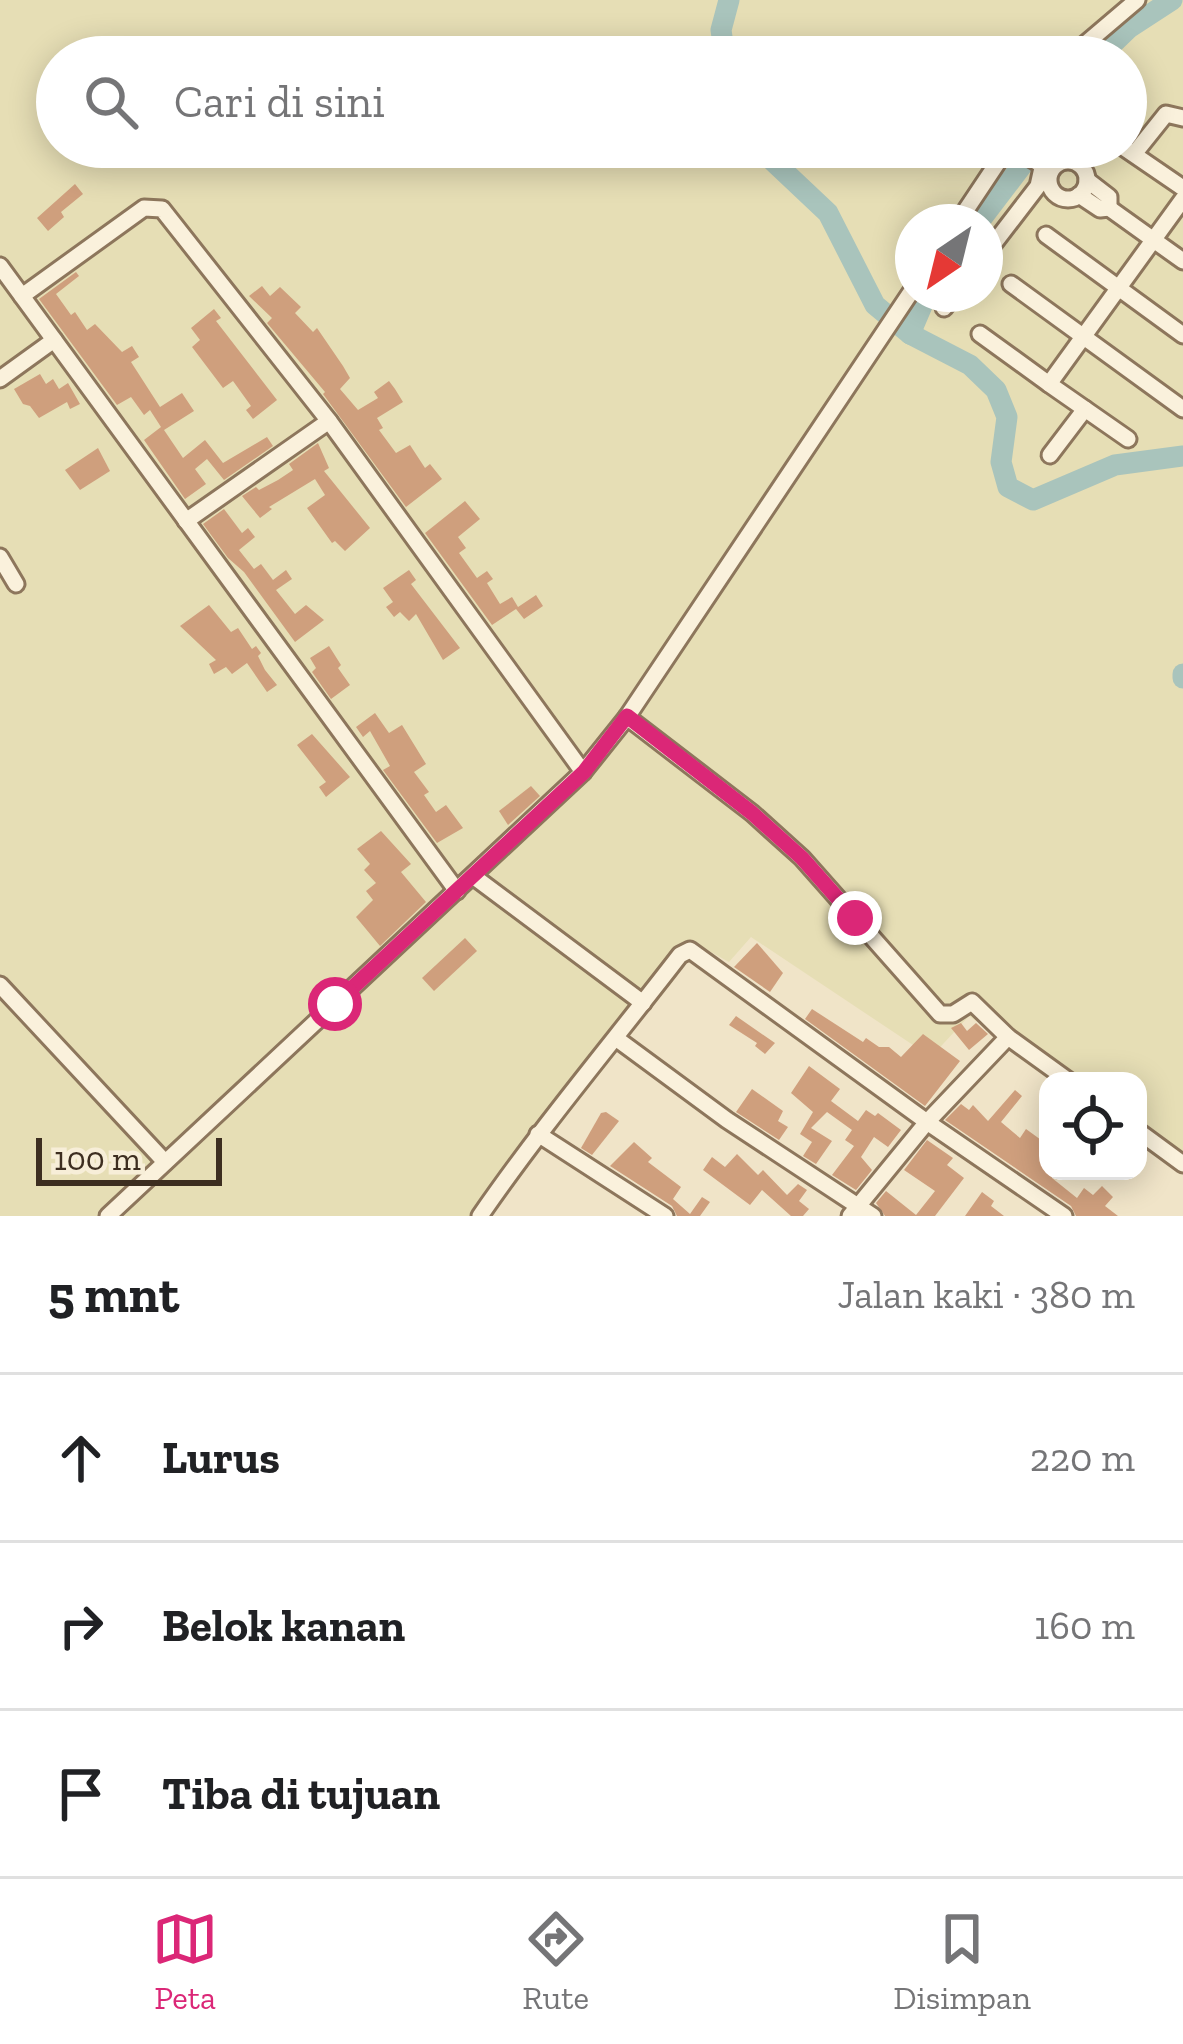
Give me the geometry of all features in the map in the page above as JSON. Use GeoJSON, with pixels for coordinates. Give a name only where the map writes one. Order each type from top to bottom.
{"type":"FeatureCollection","features":[{"type":"Feature","properties":{"kind":"street"},"geometry":{"type":"LineString","coordinates":[[1092,36],[1137,0]]}},
{"type":"Feature","properties":{"kind":"street"},"geometry":{"type":"LineString","coordinates":[[1147,133],[1166,114],[1183,118]]}},
{"type":"Feature","properties":{"kind":"street"},"geometry":{"type":"LineString","coordinates":[[1147,163],[1183,188]]}},
{"type":"Feature","properties":{"kind":"street"},"geometry":{"type":"LineString","coordinates":[[970,204],[995,168]]}},
{"type":"Feature","properties":{"kind":"street"},"geometry":{"type":"LineString","coordinates":[[1003,230],[1049,168]]}},
{"type":"Feature","properties":{"kind":"street"},"geometry":{"type":"LineString","coordinates":[[1050,168],[1048,179],[1054,193],[1068,200],[1083,188]]}},
{"type":"Feature","properties":{"kind":"street"},"geometry":{"type":"LineString","coordinates":[[1077,168],[1083,188],[1100,209],[1109,208],[1183,261]]}},
{"type":"Feature","properties":{"kind":"street"},"geometry":{"type":"LineString","coordinates":[[1049,384],[1183,199]]}},
{"type":"Feature","properties":{"kind":"street"},"geometry":{"type":"LineString","coordinates":[[22,296],[145,208],[161,209],[329,421],[584,772]]}},
{"type":"Feature","properties":{"kind":"street"},"geometry":{"type":"LineString","coordinates":[[1046,235],[1183,335]]}},
{"type":"Feature","properties":{"kind":"street"},"geometry":{"type":"LineString","coordinates":[[0,266],[457,891]]}},
{"type":"Feature","properties":{"kind":"street"},"geometry":{"type":"LineString","coordinates":[[1011,284],[1183,409]]}},
{"type":"Feature","properties":{"kind":"street"},"geometry":{"type":"LineString","coordinates":[[108,1216],[584,772],[627,716],[899,312]]}},
{"type":"Feature","properties":{"kind":"street"},"geometry":{"type":"LineString","coordinates":[[980,334],[1128,439]]}},
{"type":"Feature","properties":{"kind":"street"},"geometry":{"type":"LineString","coordinates":[[0,379],[54,340]]}},
{"type":"Feature","properties":{"kind":"street"},"geometry":{"type":"LineString","coordinates":[[1050,455],[1085,409]]}},
{"type":"Feature","properties":{"kind":"street"},"geometry":{"type":"LineString","coordinates":[[186,521],[329,421]]}},
{"type":"Feature","properties":{"kind":"street"},"geometry":{"type":"LineString","coordinates":[[0,557],[16,584]]}},
{"type":"Feature","properties":{"kind":"street"},"geometry":{"type":"LineString","coordinates":[[627,716],[802,858],[940,1014],[953,1014],[972,1002],[1057,1072]]}},
{"type":"Feature","properties":{"kind":"street"},"geometry":{"type":"LineString","coordinates":[[472,876],[643,1003]]}},
{"type":"Feature","properties":{"kind":"street"},"geometry":{"type":"LineString","coordinates":[[480,1216],[538,1134],[680,955],[690,950],[1064,1216]]}},
{"type":"Feature","properties":{"kind":"street"},"geometry":{"type":"LineString","coordinates":[[0,986],[166,1162]]}},
{"type":"Feature","properties":{"kind":"street"},"geometry":{"type":"LineString","coordinates":[[854,1211],[927,1122],[1008,1036]]}},
{"type":"Feature","properties":{"kind":"street"},"geometry":{"type":"LineString","coordinates":[[617,1039],[854,1211],[873,1216]]}},
{"type":"Feature","properties":{"kind":"street"},"geometry":{"type":"LineString","coordinates":[[538,1134],[665,1216]]}},
{"type":"Feature","properties":{"kind":"street"},"geometry":{"type":"LineString","coordinates":[[1147,1137],[1183,1163]]}},
{"type":"Feature","properties":{"kind":"shaded area"},"geometry":{"type":"Polygon","coordinates":[[[0,0],[1183,0],[1183,1163],[1147,1138],[1147,1072],[1051,1072],[969,1016],[931,1057],[751,937],[729,962],[700,946],[488,1216],[0,1216],[0,0]]]}},
{"type":"Feature","properties":{"kind":"building"},"geometry":{"type":"Polygon","coordinates":[[[75,184],[83,194],[61,212],[64,217],[48,231],[37,218],[75,184]]]}},
{"type":"Feature","properties":{"kind":"building"},"geometry":{"type":"Polygon","coordinates":[[[76,272],[79,276],[56,294],[71,315],[75,312],[87,330],[95,324],[122,352],[132,346],[139,357],[131,362],[160,407],[182,393],[194,411],[164,430],[183,458],[205,440],[223,463],[267,437],[273,446],[224,480],[207,459],[195,469],[206,484],[185,499],[144,440],[161,427],[150,410],[144,415],[131,397],[117,405],[39,299],[76,272]]]}},
{"type":"Feature","properties":{"kind":"building"},"geometry":{"type":"Polygon","coordinates":[[[262,286],[270,296],[280,287],[301,307],[295,313],[313,332],[317,328],[350,378],[340,389],[358,410],[378,398],[374,392],[389,381],[403,402],[377,418],[383,428],[379,430],[396,453],[410,445],[425,468],[430,464],[442,479],[406,507],[325,392],[267,323],[272,318],[249,296],[262,286]]]}},
{"type":"Feature","properties":{"kind":"building"},"geometry":{"type":"Polygon","coordinates":[[[214,309],[221,318],[216,321],[277,400],[253,419],[246,410],[251,406],[233,381],[223,388],[192,347],[200,340],[191,328],[214,309]]]}},
{"type":"Feature","properties":{"kind":"building"},"geometry":{"type":"Polygon","coordinates":[[[40,374],[46,384],[53,379],[59,389],[68,383],[80,404],[70,409],[67,402],[39,418],[14,389],[40,374]]]}},
{"type":"Feature","properties":{"kind":"building"},"geometry":{"type":"Polygon","coordinates":[[[318,443],[329,468],[324,471],[370,528],[345,551],[332,543],[307,508],[325,495],[315,479],[269,507],[272,509],[260,518],[242,496],[293,470],[289,464],[318,443]]]}},
{"type":"Feature","properties":{"kind":"building"},"geometry":{"type":"Polygon","coordinates":[[[98,448],[110,471],[80,490],[65,470],[98,448]]]}},
{"type":"Feature","properties":{"kind":"building"},"geometry":{"type":"Polygon","coordinates":[[[465,501],[480,519],[458,537],[466,548],[459,553],[477,578],[487,571],[493,579],[487,583],[500,604],[512,597],[518,607],[536,595],[543,606],[524,619],[516,609],[492,625],[425,533],[465,501]]]}},
{"type":"Feature","properties":{"kind":"building"},"geometry":{"type":"Polygon","coordinates":[[[224,509],[242,533],[248,528],[255,537],[239,550],[254,569],[261,564],[273,580],[286,570],[292,579],[276,590],[295,614],[306,605],[324,620],[295,642],[203,524],[224,509]]]}},
{"type":"Feature","properties":{"kind":"building"},"geometry":{"type":"Polygon","coordinates":[[[409,570],[416,580],[411,584],[460,648],[443,660],[416,614],[409,621],[400,612],[394,617],[386,607],[393,602],[383,588],[409,570]]]}},
{"type":"Feature","properties":{"kind":"building"},"geometry":{"type":"Polygon","coordinates":[[[209,605],[231,632],[238,628],[252,649],[256,646],[277,685],[267,692],[247,663],[232,674],[226,667],[214,674],[209,664],[216,660],[180,626],[209,605]]]}},
{"type":"Feature","properties":{"kind":"building"},"geometry":{"type":"Polygon","coordinates":[[[329,646],[350,685],[331,699],[312,672],[316,668],[310,658],[329,646]]]}},
{"type":"Feature","properties":{"kind":"building"},"geometry":{"type":"Polygon","coordinates":[[[375,713],[389,733],[402,725],[426,764],[414,772],[429,792],[424,795],[436,812],[446,805],[463,828],[437,843],[383,770],[390,766],[370,731],[363,737],[356,727],[375,713]]]}},
{"type":"Feature","properties":{"kind":"building"},"geometry":{"type":"Polygon","coordinates":[[[312,734],[350,777],[326,797],[319,787],[326,782],[297,745],[312,734]]]}},
{"type":"Feature","properties":{"kind":"building"},"geometry":{"type":"Polygon","coordinates":[[[531,786],[540,796],[508,825],[499,811],[531,786]]]}},
{"type":"Feature","properties":{"kind":"building"},"geometry":{"type":"Polygon","coordinates":[[[381,831],[411,864],[401,872],[426,902],[380,946],[356,917],[373,900],[366,891],[376,883],[364,870],[370,864],[357,849],[381,831]]]}},
{"type":"Feature","properties":{"kind":"building"},"geometry":{"type":"Polygon","coordinates":[[[465,938],[477,951],[434,991],[422,978],[465,938]]]}},
{"type":"Feature","properties":{"kind":"building"},"geometry":{"type":"Polygon","coordinates":[[[757,943],[783,973],[770,992],[734,967],[757,943]]]}},
{"type":"Feature","properties":{"kind":"building"},"geometry":{"type":"Polygon","coordinates":[[[812,1009],[863,1042],[866,1038],[879,1047],[889,1047],[901,1057],[923,1034],[960,1061],[925,1106],[805,1019],[812,1009]]]}},
{"type":"Feature","properties":{"kind":"building"},"geometry":{"type":"Polygon","coordinates":[[[736,1016],[775,1043],[765,1054],[729,1025],[736,1016]]]}},
{"type":"Feature","properties":{"kind":"building"},"geometry":{"type":"Polygon","coordinates":[[[961,1023],[967,1031],[976,1023],[988,1034],[969,1050],[951,1028],[961,1023]]]}},
{"type":"Feature","properties":{"kind":"building"},"geometry":{"type":"Polygon","coordinates":[[[809,1066],[840,1089],[831,1101],[858,1121],[866,1110],[901,1130],[888,1147],[874,1137],[861,1157],[872,1170],[856,1190],[832,1175],[854,1146],[845,1140],[852,1130],[827,1112],[811,1128],[832,1141],[816,1164],[803,1156],[812,1142],[800,1134],[813,1112],[791,1093],[809,1066]]]}},
{"type":"Feature","properties":{"kind":"building"},"geometry":{"type":"Polygon","coordinates":[[[752,1089],[783,1111],[778,1121],[788,1127],[779,1140],[736,1112],[752,1089]]]}},
{"type":"Feature","properties":{"kind":"building"},"geometry":{"type":"Polygon","coordinates":[[[1015,1090],[1022,1096],[1001,1122],[1020,1138],[1026,1129],[1039,1138],[1039,1180],[1054,1180],[1077,1198],[1084,1188],[1093,1195],[1102,1186],[1113,1197],[1105,1206],[1118,1216],[1076,1216],[1071,1206],[945,1120],[961,1104],[969,1110],[973,1105],[988,1121],[1015,1090]]]}},
{"type":"Feature","properties":{"kind":"building"},"geometry":{"type":"Polygon","coordinates":[[[606,1112],[619,1121],[592,1155],[581,1148],[606,1112]]]}},
{"type":"Feature","properties":{"kind":"building"},"geometry":{"type":"Polygon","coordinates":[[[927,1140],[953,1158],[947,1165],[964,1178],[935,1216],[885,1216],[876,1203],[886,1191],[916,1215],[935,1191],[904,1170],[927,1140]]]}},
{"type":"Feature","properties":{"kind":"building"},"geometry":{"type":"Polygon","coordinates":[[[634,1142],[652,1158],[648,1162],[681,1187],[673,1199],[690,1214],[702,1197],[710,1202],[700,1216],[677,1216],[672,1206],[610,1166],[634,1142]]]}},
{"type":"Feature","properties":{"kind":"building"},"geometry":{"type":"Polygon","coordinates":[[[737,1154],[758,1175],[763,1170],[787,1195],[798,1184],[807,1190],[799,1201],[809,1209],[803,1216],[791,1216],[762,1190],[750,1205],[703,1170],[712,1157],[725,1167],[737,1154]]]}},
{"type":"Feature","properties":{"kind":"building"},"geometry":{"type":"Polygon","coordinates":[[[982,1192],[994,1201],[991,1206],[1004,1216],[965,1216],[982,1192]]]}},
{"type":"Feature","properties":{"kind":"waterway"},"geometry":{"type":"LineString","coordinates":[[722,36],[729,0]]}},
{"type":"Feature","properties":{"kind":"waterway"},"geometry":{"type":"LineString","coordinates":[[1121,36],[1172,0]]}},
{"type":"Feature","properties":{"kind":"waterway"},"geometry":{"type":"LineString","coordinates":[[780,168],[828,213],[875,305],[910,334],[970,365],[996,390],[1007,417],[1001,462],[1008,487],[1033,500],[1115,465],[1183,456]]}},
{"type":"Feature","properties":{"kind":"waterway"},"geometry":{"type":"LineString","coordinates":[[993,204],[1020,168]]}},
{"type":"Feature","properties":{"kind":"waterway"},"geometry":{"type":"LineString","coordinates":[[910,334],[919,312]]}},
{"type":"Feature","properties":{"kind":"route"},"geometry":{"type":"LineString","coordinates":[[335,1004],[584,772],[627,716],[752,813],[802,858],[855,918]]}}]}
